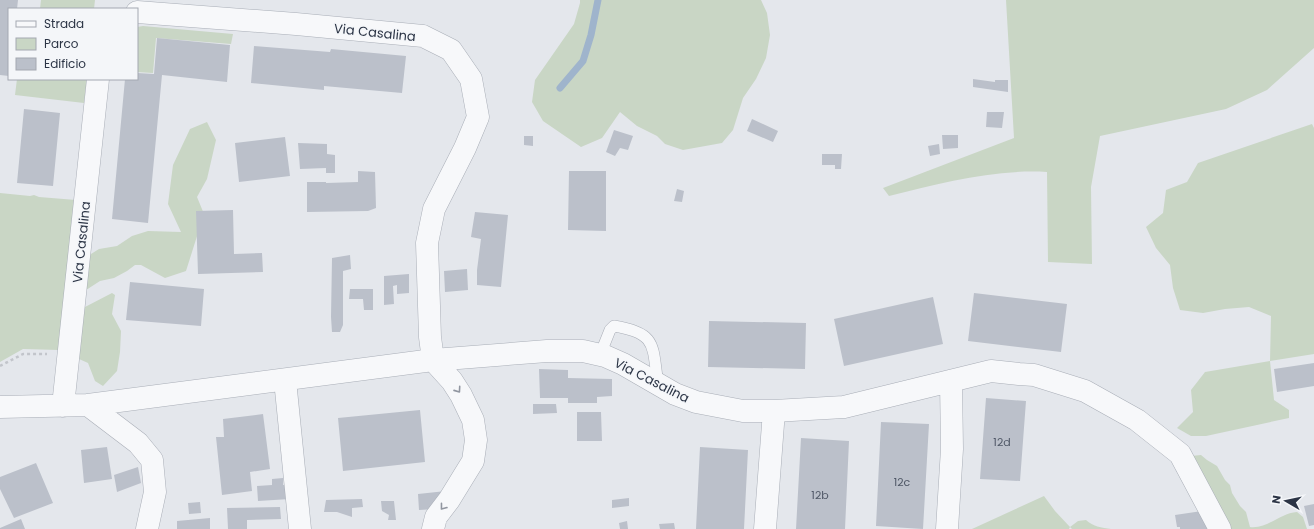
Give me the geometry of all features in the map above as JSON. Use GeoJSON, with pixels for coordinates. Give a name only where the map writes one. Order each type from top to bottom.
{"type":"FeatureCollection","features":[{"type":"Feature","properties":{"kind":"street","name":"Via Casalina"},"geometry":{"type":"LineString","coordinates":[[138,12],[296,24],[423,36],[451,50],[472,79],[478,117],[465,148],[434,209],[427,243],[430,337],[433,360]]}},
{"type":"Feature","properties":{"kind":"street","name":"Via Casalina"},"geometry":{"type":"LineString","coordinates":[[63,406],[98,80]]}},
{"type":"Feature","properties":{"kind":"street","name":"Via Casalina"},"geometry":{"type":"LineString","coordinates":[[0,407],[88,405],[433,360],[547,351],[583,351],[600,355],[623,364],[675,394],[696,402],[743,411],[774,411],[844,407],[991,371],[1034,375],[1085,391],[1137,420],[1180,454],[1220,529]]}},
{"type":"Feature","properties":{"kind":"street"},"geometry":{"type":"LineString","coordinates":[[433,360],[462,395],[473,420],[476,440],[473,460],[449,500],[436,517],[433,529]]}},
{"type":"Feature","properties":{"kind":"street"},"geometry":{"type":"LineString","coordinates":[[284,380],[300,529]]}},
{"type":"Feature","properties":{"kind":"street"},"geometry":{"type":"LineString","coordinates":[[947,529],[952,448],[951,380]]}},
{"type":"Feature","properties":{"kind":"street"},"geometry":{"type":"LineString","coordinates":[[88,405],[138,443],[152,460],[155,492],[147,529]]}},
{"type":"Feature","properties":{"kind":"street"},"geometry":{"type":"LineString","coordinates":[[764,529],[774,411]]}},
{"type":"Feature","properties":{"kind":"lane"},"geometry":{"type":"LineString","coordinates":[[600,355],[610,330],[614,326],[636,331],[647,337],[653,348],[658,384]]}},
{"type":"Feature","properties":{"kind":"path"},"geometry":{"type":"LineString","coordinates":[[0,366],[23,354],[53,354]]}},
{"type":"Feature","properties":{"kind":"green space"},"geometry":{"type":"Polygon","coordinates":[[[41,0],[95,0],[94,8],[40,8],[41,0]]]}},
{"type":"Feature","properties":{"kind":"green space"},"geometry":{"type":"Polygon","coordinates":[[[580,0],[761,0],[767,13],[770,35],[766,58],[756,79],[743,98],[733,130],[722,143],[683,150],[665,144],[657,136],[637,126],[620,112],[602,138],[581,147],[543,121],[532,102],[535,80],[574,24],[580,0]]]}},
{"type":"Feature","properties":{"kind":"green space"},"geometry":{"type":"Polygon","coordinates":[[[1006,0],[1314,0],[1314,48],[1267,90],[1226,109],[1100,136],[1091,187],[1092,264],[1048,262],[1047,172],[987,175],[948,182],[889,196],[883,188],[1014,138],[1006,0]]]}},
{"type":"Feature","properties":{"kind":"green space"},"geometry":{"type":"Polygon","coordinates":[[[143,26],[233,34],[231,44],[156,38],[153,73],[138,72],[138,27],[143,26]]]}},
{"type":"Feature","properties":{"kind":"green space"},"geometry":{"type":"Polygon","coordinates":[[[17,80],[87,80],[84,103],[15,95],[17,80]]]}},
{"type":"Feature","properties":{"kind":"green space"},"geometry":{"type":"Polygon","coordinates":[[[207,122],[216,140],[207,179],[197,197],[204,214],[186,271],[165,278],[141,265],[135,265],[114,278],[100,281],[83,292],[65,326],[85,307],[112,293],[115,295],[112,314],[121,331],[117,371],[103,386],[95,381],[88,363],[59,350],[23,349],[0,362],[0,193],[76,200],[83,259],[99,249],[117,246],[132,236],[148,231],[181,232],[168,204],[173,165],[190,129],[207,122]]]}},
{"type":"Feature","properties":{"kind":"green space"},"geometry":{"type":"Polygon","coordinates":[[[1312,124],[1314,128],[1314,354],[1270,361],[1271,316],[1249,307],[1203,313],[1180,310],[1173,288],[1170,265],[1156,248],[1146,227],[1163,213],[1166,190],[1187,182],[1198,163],[1312,124]]]}},
{"type":"Feature","properties":{"kind":"green space"},"geometry":{"type":"Polygon","coordinates":[[[1270,361],[1274,400],[1289,410],[1289,418],[1206,436],[1191,436],[1177,428],[1193,412],[1191,390],[1205,372],[1270,361]]]}},
{"type":"Feature","properties":{"kind":"green space"},"geometry":{"type":"Polygon","coordinates":[[[1201,455],[1217,466],[1225,480],[1230,485],[1232,493],[1240,506],[1246,512],[1250,527],[1263,526],[1285,515],[1297,512],[1303,517],[1307,529],[1226,529],[1191,456],[1201,455]]]}},
{"type":"Feature","properties":{"kind":"green space"},"geometry":{"type":"Polygon","coordinates":[[[1044,496],[1055,511],[1070,527],[1069,529],[972,529],[1044,496]]]}},
{"type":"Feature","properties":{"kind":"green space"},"geometry":{"type":"Polygon","coordinates":[[[1086,520],[1091,524],[1111,529],[1072,529],[1070,527],[1078,521],[1086,520]]]}},
{"type":"Feature","properties":{"kind":"building"},"geometry":{"type":"Polygon","coordinates":[[[0,0],[18,0],[17,8],[8,8],[8,76],[0,75],[0,0]]]}},
{"type":"Feature","properties":{"kind":"building"},"geometry":{"type":"Polygon","coordinates":[[[157,38],[230,45],[227,82],[162,75],[148,223],[112,219],[125,80],[138,80],[138,73],[154,74],[157,38]]]}},
{"type":"Feature","properties":{"kind":"building"},"geometry":{"type":"Polygon","coordinates":[[[254,46],[330,52],[331,49],[406,56],[402,93],[324,86],[324,90],[251,83],[254,46]]]}},
{"type":"Feature","properties":{"kind":"building"},"geometry":{"type":"Polygon","coordinates":[[[973,79],[995,82],[995,80],[1008,80],[1008,92],[973,87],[973,79]]]}},
{"type":"Feature","properties":{"kind":"building"},"geometry":{"type":"Polygon","coordinates":[[[24,109],[60,113],[53,186],[17,183],[24,109]]]}},
{"type":"Feature","properties":{"kind":"building"},"geometry":{"type":"Polygon","coordinates":[[[987,112],[1004,112],[1002,128],[986,127],[987,112]]]}},
{"type":"Feature","properties":{"kind":"building"},"geometry":{"type":"Polygon","coordinates":[[[752,119],[778,131],[773,142],[747,131],[752,119]]]}},
{"type":"Feature","properties":{"kind":"building"},"geometry":{"type":"Polygon","coordinates":[[[614,130],[633,136],[628,150],[620,148],[615,156],[606,152],[614,130]]]}},
{"type":"Feature","properties":{"kind":"building"},"geometry":{"type":"Polygon","coordinates":[[[942,135],[958,135],[958,148],[943,149],[942,135]]]}},
{"type":"Feature","properties":{"kind":"building"},"geometry":{"type":"Polygon","coordinates":[[[524,136],[533,136],[533,146],[524,145],[524,136]]]}},
{"type":"Feature","properties":{"kind":"building"},"geometry":{"type":"Polygon","coordinates":[[[285,137],[290,176],[239,182],[235,143],[285,137]]]}},
{"type":"Feature","properties":{"kind":"building"},"geometry":{"type":"Polygon","coordinates":[[[298,143],[327,144],[327,154],[335,155],[335,173],[326,173],[326,168],[300,169],[298,143]]]}},
{"type":"Feature","properties":{"kind":"building"},"geometry":{"type":"Polygon","coordinates":[[[939,144],[940,154],[930,156],[928,146],[939,144]]]}},
{"type":"Feature","properties":{"kind":"building"},"geometry":{"type":"Polygon","coordinates":[[[822,154],[842,154],[841,169],[835,169],[835,165],[822,165],[822,154]]]}},
{"type":"Feature","properties":{"kind":"building"},"geometry":{"type":"Polygon","coordinates":[[[358,171],[375,172],[376,208],[368,211],[307,212],[307,182],[358,182],[358,171]]]}},
{"type":"Feature","properties":{"kind":"building"},"geometry":{"type":"Polygon","coordinates":[[[569,171],[606,171],[606,231],[568,230],[569,171]]]}},
{"type":"Feature","properties":{"kind":"building"},"geometry":{"type":"Polygon","coordinates":[[[677,189],[684,191],[682,202],[674,201],[677,189]]]}},
{"type":"Feature","properties":{"kind":"building"},"geometry":{"type":"Polygon","coordinates":[[[233,210],[234,254],[262,253],[263,272],[198,274],[196,211],[233,210]]]}},
{"type":"Feature","properties":{"kind":"building"},"geometry":{"type":"Polygon","coordinates":[[[475,212],[508,215],[501,287],[477,285],[477,270],[481,239],[471,237],[475,212]]]}},
{"type":"Feature","properties":{"kind":"building"},"geometry":{"type":"Polygon","coordinates":[[[350,255],[351,269],[343,271],[343,325],[340,332],[332,332],[332,258],[350,255]]]}},
{"type":"Feature","properties":{"kind":"building"},"geometry":{"type":"Polygon","coordinates":[[[467,269],[468,290],[445,292],[444,271],[467,269]]]}},
{"type":"Feature","properties":{"kind":"building"},"geometry":{"type":"Polygon","coordinates":[[[409,274],[409,293],[397,294],[397,285],[393,286],[394,304],[384,305],[384,276],[409,274]]]}},
{"type":"Feature","properties":{"kind":"building"},"geometry":{"type":"Polygon","coordinates":[[[130,282],[204,289],[201,326],[126,320],[130,282]]]}},
{"type":"Feature","properties":{"kind":"building"},"geometry":{"type":"Polygon","coordinates":[[[350,289],[373,289],[373,310],[364,310],[363,299],[349,299],[350,289]]]}},
{"type":"Feature","properties":{"kind":"building"},"geometry":{"type":"Polygon","coordinates":[[[974,293],[1067,304],[1061,352],[968,341],[974,293]]]}},
{"type":"Feature","properties":{"kind":"building"},"geometry":{"type":"Polygon","coordinates":[[[933,297],[943,344],[844,366],[834,319],[933,297]]]}},
{"type":"Feature","properties":{"kind":"building"},"geometry":{"type":"Polygon","coordinates":[[[709,321],[806,323],[805,369],[708,367],[709,321]]]}},
{"type":"Feature","properties":{"kind":"building"},"geometry":{"type":"Polygon","coordinates":[[[1314,363],[1314,386],[1277,392],[1274,369],[1314,363]]]}},
{"type":"Feature","properties":{"kind":"building"},"geometry":{"type":"Polygon","coordinates":[[[539,369],[568,370],[568,378],[612,379],[612,396],[597,397],[597,403],[568,403],[568,398],[540,398],[539,369]]]}},
{"type":"Feature","properties":{"kind":"building"},"geometry":{"type":"Polygon","coordinates":[[[986,398],[1026,401],[1020,481],[980,479],[986,398]]]}},
{"type":"Feature","properties":{"kind":"building"},"geometry":{"type":"Polygon","coordinates":[[[533,404],[556,404],[557,413],[533,414],[533,404]]]}},
{"type":"Feature","properties":{"kind":"building"},"geometry":{"type":"Polygon","coordinates":[[[420,410],[425,462],[343,471],[338,418],[420,410]]]}},
{"type":"Feature","properties":{"kind":"building"},"geometry":{"type":"Polygon","coordinates":[[[577,412],[601,412],[602,441],[577,441],[577,412]]]}},
{"type":"Feature","properties":{"kind":"building"},"geometry":{"type":"Polygon","coordinates":[[[263,414],[270,469],[250,472],[252,491],[222,495],[216,437],[224,437],[223,419],[263,414]]]}},
{"type":"Feature","properties":{"kind":"building"},"geometry":{"type":"Polygon","coordinates":[[[881,422],[929,424],[923,529],[876,526],[881,422]]]}},
{"type":"Feature","properties":{"kind":"building"},"geometry":{"type":"Polygon","coordinates":[[[801,438],[849,441],[845,529],[796,529],[801,438]]]}},
{"type":"Feature","properties":{"kind":"building"},"geometry":{"type":"Polygon","coordinates":[[[107,447],[112,479],[84,483],[81,450],[107,447]]]}},
{"type":"Feature","properties":{"kind":"building"},"geometry":{"type":"Polygon","coordinates":[[[700,447],[748,450],[744,529],[696,529],[700,447]]]}},
{"type":"Feature","properties":{"kind":"building"},"geometry":{"type":"Polygon","coordinates":[[[36,463],[53,503],[14,518],[0,489],[0,477],[36,463]]]}},
{"type":"Feature","properties":{"kind":"building"},"geometry":{"type":"Polygon","coordinates":[[[138,467],[141,483],[117,492],[114,475],[138,467]]]}},
{"type":"Feature","properties":{"kind":"building"},"geometry":{"type":"Polygon","coordinates":[[[283,478],[283,485],[290,484],[290,499],[258,501],[257,486],[272,485],[272,479],[283,478]]]}},
{"type":"Feature","properties":{"kind":"building"},"geometry":{"type":"Polygon","coordinates":[[[446,491],[436,509],[419,510],[418,494],[446,491]]]}},
{"type":"Feature","properties":{"kind":"building"},"geometry":{"type":"Polygon","coordinates":[[[629,498],[629,506],[612,508],[612,500],[629,498]]]}},
{"type":"Feature","properties":{"kind":"building"},"geometry":{"type":"Polygon","coordinates":[[[362,499],[363,507],[352,508],[352,517],[337,512],[324,512],[326,500],[362,499]]]}},
{"type":"Feature","properties":{"kind":"building"},"geometry":{"type":"Polygon","coordinates":[[[381,501],[394,501],[396,520],[388,520],[389,515],[382,511],[381,501]]]}},
{"type":"Feature","properties":{"kind":"building"},"geometry":{"type":"Polygon","coordinates":[[[200,502],[201,513],[189,514],[188,503],[200,502]]]}},
{"type":"Feature","properties":{"kind":"building"},"geometry":{"type":"Polygon","coordinates":[[[1314,504],[1314,525],[1309,526],[1304,506],[1314,504]]]}},
{"type":"Feature","properties":{"kind":"building"},"geometry":{"type":"Polygon","coordinates":[[[280,507],[281,519],[247,520],[247,529],[228,529],[227,508],[280,507]]]}},
{"type":"Feature","properties":{"kind":"building"},"geometry":{"type":"Polygon","coordinates":[[[1202,511],[1208,529],[1180,529],[1180,527],[1177,527],[1175,515],[1202,511]]]}},
{"type":"Feature","properties":{"kind":"building"},"geometry":{"type":"Polygon","coordinates":[[[210,518],[210,529],[177,529],[177,521],[210,518]]]}},
{"type":"Feature","properties":{"kind":"building"},"geometry":{"type":"Polygon","coordinates":[[[21,519],[25,529],[0,529],[0,528],[21,519]]]}},
{"type":"Feature","properties":{"kind":"building"},"geometry":{"type":"Polygon","coordinates":[[[627,521],[628,529],[620,529],[619,523],[627,521]]]}},
{"type":"Feature","properties":{"kind":"building"},"geometry":{"type":"Polygon","coordinates":[[[674,523],[675,529],[660,529],[659,524],[674,523]]]}},
{"type":"Feature","properties":{"kind":"waterway"},"geometry":{"type":"LineString","coordinates":[[560,88],[583,61],[591,35],[598,0]]}}]}
